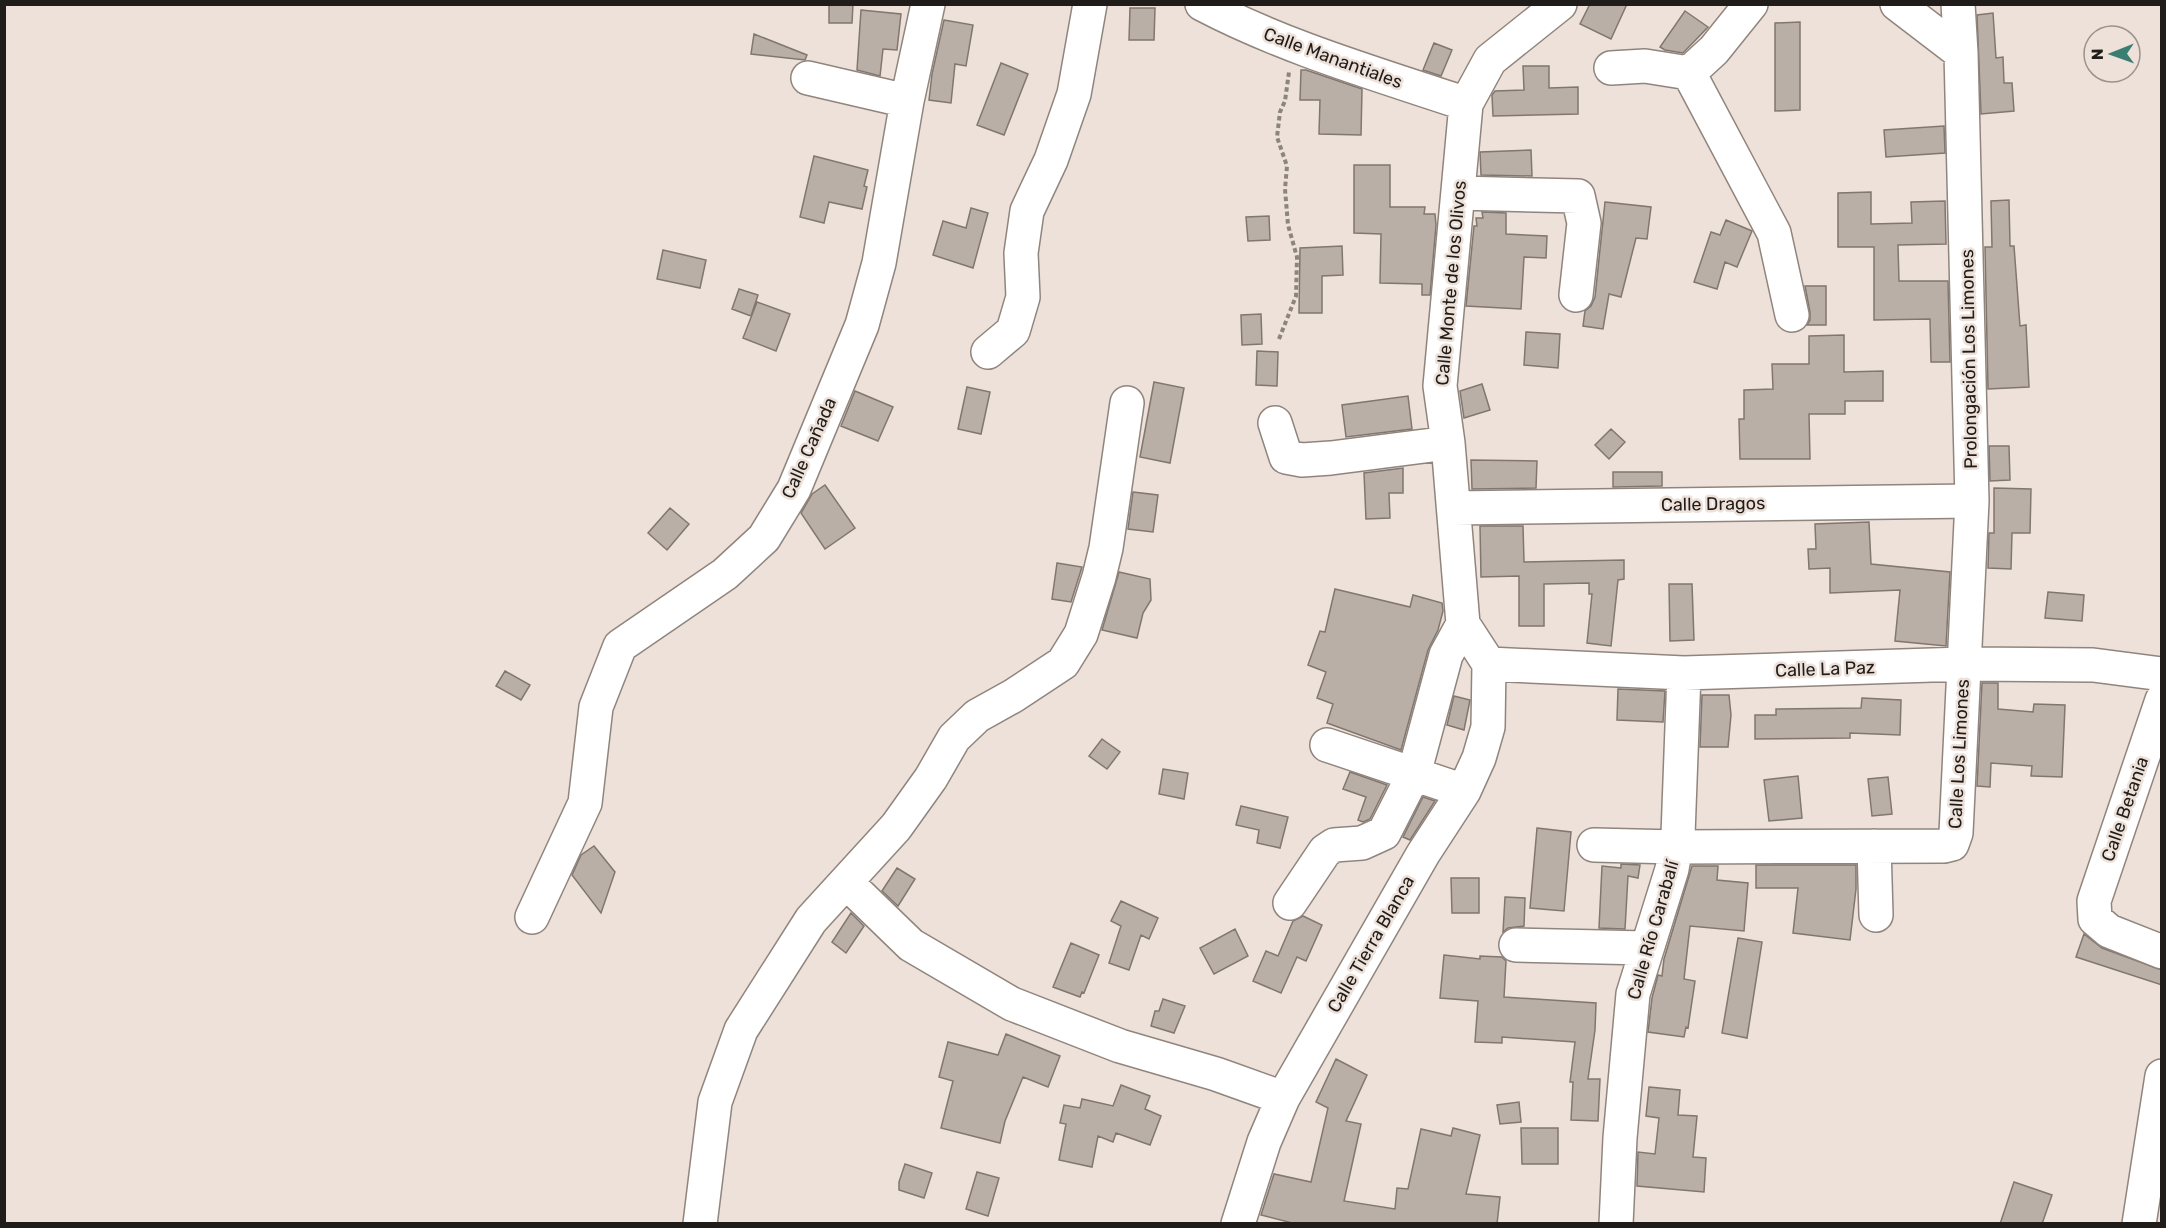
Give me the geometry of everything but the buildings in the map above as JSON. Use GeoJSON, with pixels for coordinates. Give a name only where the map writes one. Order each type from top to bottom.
{"type":"FeatureCollection","features":[{"type":"Feature","properties":{"kind":"street","name":"Calle Cañada"},"geometry":{"type":"LineString","coordinates":[[532,917],[585,803],[596,707],[620,646],[725,574],[764,538],[794,489],[862,325],[879,263],[907,101],[928,4]]}},
{"type":"Feature","properties":{"kind":"street"},"geometry":{"type":"LineString","coordinates":[[988,352],[1013,331],[1023,297],[1021,253],[1027,211],[1051,160],[1074,94],[1090,4]]}},
{"type":"Feature","properties":{"kind":"street","name":"Calle Manantiales"},"geometry":{"type":"LineString","coordinates":[[1202,4],[1230,19],[1288,43],[1466,104]]}},
{"type":"Feature","properties":{"kind":"street","name":"Calle Monte de los Olivos"},"geometry":{"type":"LineString","coordinates":[[1489,664],[1463,624],[1448,443],[1440,386],[1466,104],[1490,60],[1560,4]]}},
{"type":"Feature","properties":{"kind":"street"},"geometry":{"type":"LineString","coordinates":[[1689,73],[1714,50],[1751,4]]}},
{"type":"Feature","properties":{"kind":"street"},"geometry":{"type":"LineString","coordinates":[[1897,4],[1961,53]]}},
{"type":"Feature","properties":{"kind":"street","name":"Prolongación Los Limones"},"geometry":{"type":"LineString","coordinates":[[1958,4],[1972,501],[1967,632],[1963,664]]}},
{"type":"Feature","properties":{"kind":"street"},"geometry":{"type":"LineString","coordinates":[[1611,68],[1645,66],[1689,73]]}},
{"type":"Feature","properties":{"kind":"street"},"geometry":{"type":"LineString","coordinates":[[1689,73],[1774,233],[1792,315]]}},
{"type":"Feature","properties":{"kind":"street"},"geometry":{"type":"LineString","coordinates":[[808,78],[907,101]]}},
{"type":"Feature","properties":{"kind":"street"},"geometry":{"type":"LineString","coordinates":[[1459,194],[1578,196],[1584,223],[1576,294]]}},
{"type":"Feature","properties":{"kind":"street"},"geometry":{"type":"LineString","coordinates":[[700,1224],[716,1102],[741,1030],[811,921],[896,827],[931,778],[954,738],[976,716],[1013,696],[1063,663],[1081,634],[1106,548],[1127,403]]}},
{"type":"Feature","properties":{"kind":"street"},"geometry":{"type":"LineString","coordinates":[[1275,423],[1286,457],[1302,460],[1331,459],[1448,443]]}},
{"type":"Feature","properties":{"kind":"street","name":"Calle Dragos"},"geometry":{"type":"LineString","coordinates":[[1454,508],[1972,501]]}},
{"type":"Feature","properties":{"kind":"street"},"geometry":{"type":"LineString","coordinates":[[1290,903],[1324,851],[1334,845],[1362,843],[1384,833],[1414,774],[1446,655],[1463,624]]}},
{"type":"Feature","properties":{"kind":"street","name":"Calle La Paz"},"geometry":{"type":"LineString","coordinates":[[1489,664],[1684,673],[1963,664],[2093,665],[2162,674]]}},
{"type":"Feature","properties":{"kind":"street","name":"Calle Tierra Blanca"},"geometry":{"type":"LineString","coordinates":[[1238,1224],[1264,1142],[1283,1098],[1423,854],[1464,791],[1479,758],[1488,727],[1489,664]]}},
{"type":"Feature","properties":{"kind":"street","name":"Calle Los Limones"},"geometry":{"type":"LineString","coordinates":[[1874,846],[1952,844],[1956,833],[1963,664]]}},
{"type":"Feature","properties":{"kind":"street","name":"Calle Río Carabalí"},"geometry":{"type":"LineString","coordinates":[[1616,1224],[1620,1138],[1633,994],[1672,869],[1678,835],[1684,673]]}},
{"type":"Feature","properties":{"kind":"street","name":"Calle Betania"},"geometry":{"type":"LineString","coordinates":[[2162,700],[2094,901],[2095,919],[2109,931],[2162,952]]}},
{"type":"Feature","properties":{"kind":"street"},"geometry":{"type":"LineString","coordinates":[[1327,745],[1464,791]]}},
{"type":"Feature","properties":{"kind":"street"},"geometry":{"type":"LineString","coordinates":[[1594,845],[1874,846],[1876,915]]}},
{"type":"Feature","properties":{"kind":"street"},"geometry":{"type":"LineString","coordinates":[[846,882],[911,945],[1012,1004],[1120,1046],[1216,1074],[1283,1098]]}},
{"type":"Feature","properties":{"kind":"street"},"geometry":{"type":"LineString","coordinates":[[1516,945],[1646,948]]}},
{"type":"Feature","properties":{"kind":"street"},"geometry":{"type":"LineString","coordinates":[[2139,1224],[2162,1076]]}},
{"type":"Feature","properties":{"kind":"path"},"geometry":{"type":"LineString","coordinates":[[1278,339],[1296,296],[1297,257],[1288,225],[1285,189],[1287,166],[1277,137],[1291,61],[1288,43]]}}]}
